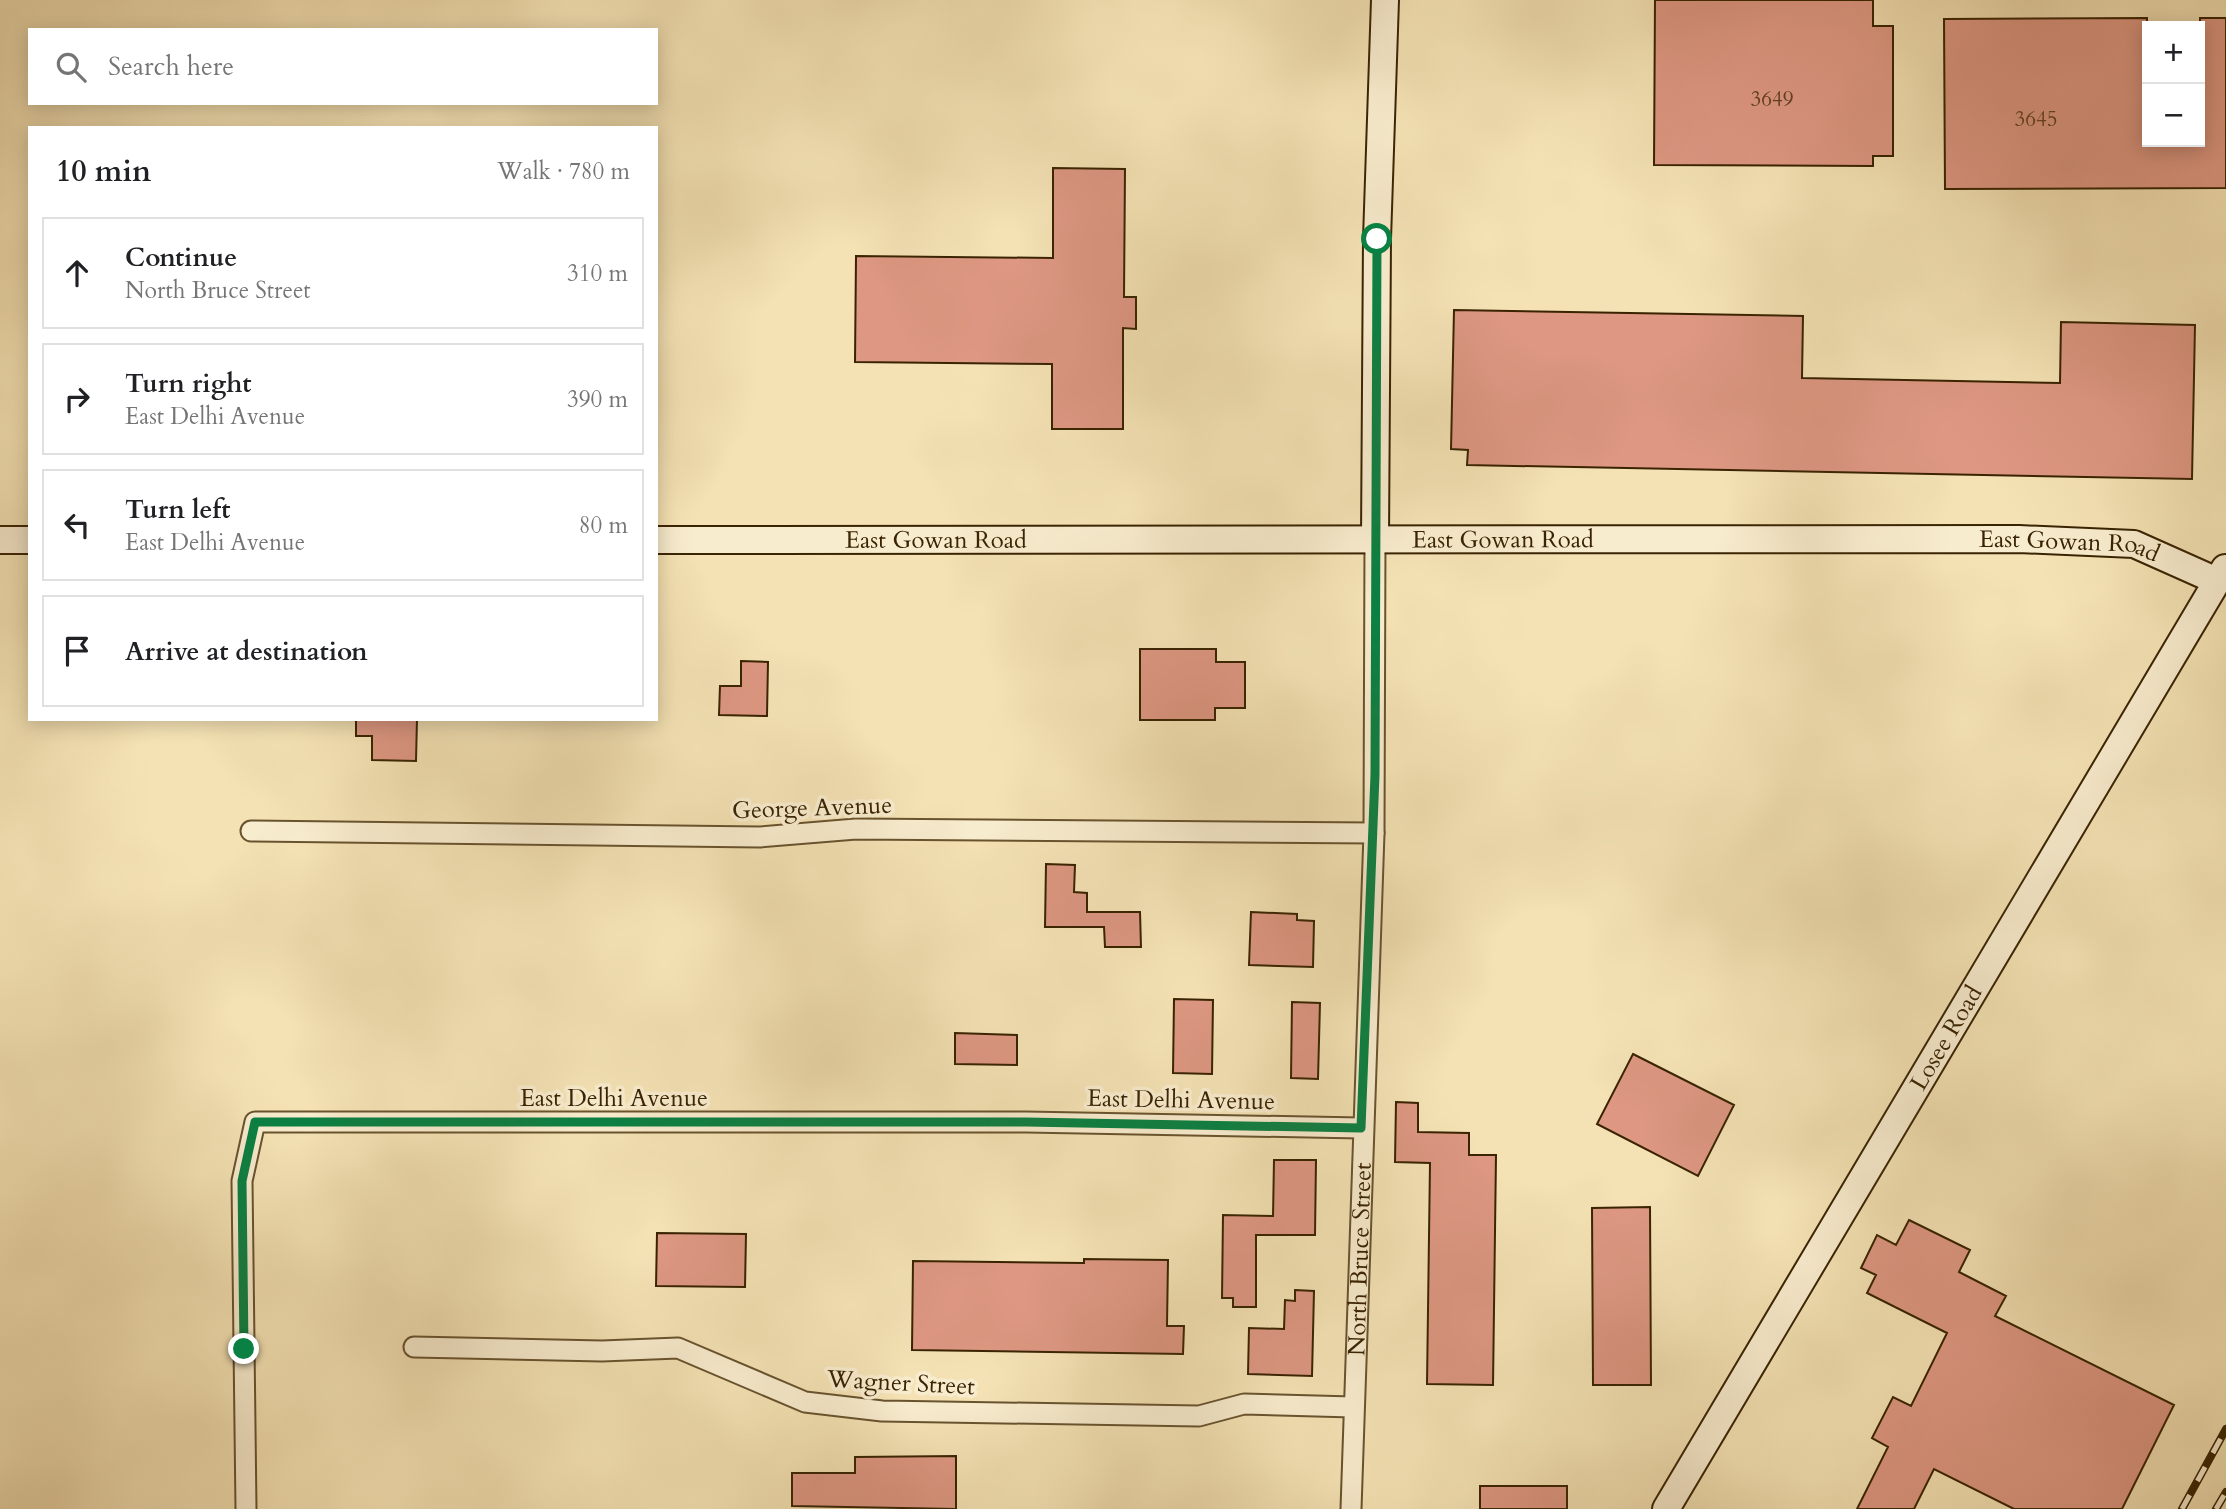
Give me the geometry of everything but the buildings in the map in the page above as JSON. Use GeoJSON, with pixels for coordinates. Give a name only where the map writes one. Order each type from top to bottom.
{"type":"FeatureCollection","features":[{"type":"Feature","properties":{"kind":"street","name":"North Bruce Street"},"geometry":{"type":"LineString","coordinates":[[1351,1509],[1361,1128],[1374,833],[1377,239],[1385,0]]}},
{"type":"Feature","properties":{"kind":"street","name":"East Gowan Road"},"geometry":{"type":"LineString","coordinates":[[658,540],[2019,539],[2134,544],[2222,574]]}},
{"type":"Feature","properties":{"kind":"street"},"geometry":{"type":"LineString","coordinates":[[0,540],[28,540]]}},
{"type":"Feature","properties":{"kind":"street","name":"Losee Road"},"geometry":{"type":"LineString","coordinates":[[1666,1509],[2222,574]]}},
{"type":"Feature","properties":{"kind":"street","name":"George Avenue"},"geometry":{"type":"LineString","coordinates":[[251,831],[760,836],[856,829],[1374,833]]}},
{"type":"Feature","properties":{"kind":"street","name":"East Delhi Avenue"},"geometry":{"type":"LineString","coordinates":[[246,1509],[242,1181],[255,1122],[1026,1122],[1361,1128]]}},
{"type":"Feature","properties":{"kind":"street","name":"Wagner Street"},"geometry":{"type":"LineString","coordinates":[[414,1347],[602,1351],[678,1348],[805,1402],[882,1411],[1199,1416],[1244,1405],[1353,1407]]}},
{"type":"Feature","properties":{"kind":"railway"},"geometry":{"type":"LineString","coordinates":[[2182,1509],[2226,1429]]}},
{"type":"Feature","properties":{"kind":"railway"},"geometry":{"type":"LineString","coordinates":[[2216,1509],[2226,1492]]}},
{"type":"Feature","properties":{"kind":"route"},"geometry":{"type":"LineString","coordinates":[[244,1349],[242,1181],[255,1122],[1026,1122],[1361,1128],[1374,833],[1377,239]]}}]}
